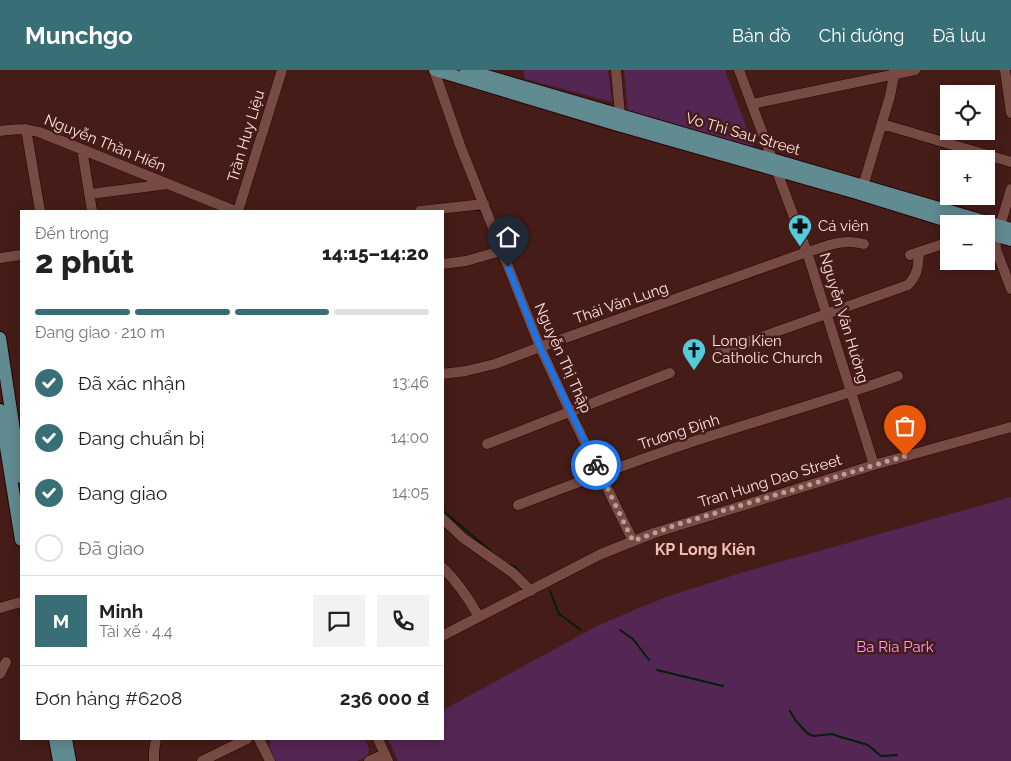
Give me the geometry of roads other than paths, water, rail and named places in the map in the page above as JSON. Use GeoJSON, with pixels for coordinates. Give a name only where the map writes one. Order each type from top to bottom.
{"type":"FeatureCollection","features":[{"type":"Feature","properties":{"kind":"main road","name":"Vo Thi Sau Street"},"geometry":{"type":"LineString","coordinates":[[435,70],[774,164],[863,186],[998,231],[1011,240]]}},
{"type":"Feature","properties":{"kind":"main road","name":"Vo Thi Sau Street"},"geometry":{"type":"LineString","coordinates":[[466,70],[618,120]]}},
{"type":"Feature","properties":{"kind":"main road","name":"Vo Thi Sau Street"},"geometry":{"type":"LineString","coordinates":[[774,164],[940,218]]}},
{"type":"Feature","properties":{"kind":"main road"},"geometry":{"type":"LineString","coordinates":[[0,338],[20,530]]}},
{"type":"Feature","properties":{"kind":"main road"},"geometry":{"type":"LineString","coordinates":[[0,410],[9,422],[20,473]]}},
{"type":"Feature","properties":{"kind":"main road"},"geometry":{"type":"LineString","coordinates":[[58,761],[65,740]]}},
{"type":"Feature","properties":{"kind":"main road"},"geometry":{"type":"LineString","coordinates":[[65,740],[70,761]]}},
{"type":"Feature","properties":{"kind":"street","name":"Trần Huy Liệu"},"geometry":{"type":"LineString","coordinates":[[236,210],[282,70]]}},
{"type":"Feature","properties":{"kind":"street","name":"Nguyễn Thị Thập"},"geometry":{"type":"LineString","coordinates":[[435,70],[454,130],[540,347],[633,541]]}},
{"type":"Feature","properties":{"kind":"street"},"geometry":{"type":"LineString","coordinates":[[616,70],[618,120]]}},
{"type":"Feature","properties":{"kind":"street","name":"Nguyễn Văn Hưởng"},"geometry":{"type":"LineString","coordinates":[[739,70],[807,252],[874,465]]}},
{"type":"Feature","properties":{"kind":"street"},"geometry":{"type":"LineString","coordinates":[[752,104],[894,72],[915,70]]}},
{"type":"Feature","properties":{"kind":"street"},"geometry":{"type":"LineString","coordinates":[[1005,70],[1011,113]]}},
{"type":"Feature","properties":{"kind":"street"},"geometry":{"type":"LineString","coordinates":[[863,186],[890,96],[894,72]]}},
{"type":"Feature","properties":{"kind":"street"},"geometry":{"type":"LineString","coordinates":[[882,124],[1011,162]]}},
{"type":"Feature","properties":{"kind":"street","name":"Nguyễn Thần Hiến"},"geometry":{"type":"LineString","coordinates":[[0,131],[26,128],[39,132],[233,210]]}},
{"type":"Feature","properties":{"kind":"street"},"geometry":{"type":"LineString","coordinates":[[26,128],[40,210]]}},
{"type":"Feature","properties":{"kind":"street"},"geometry":{"type":"LineString","coordinates":[[82,149],[92,210]]}},
{"type":"Feature","properties":{"kind":"street","name":"Nguyễn Thần Hiến"},"geometry":{"type":"LineString","coordinates":[[90,194],[168,184]]}},
{"type":"Feature","properties":{"kind":"street"},"geometry":{"type":"LineString","coordinates":[[1011,189],[998,231],[996,249],[1011,289]]}},
{"type":"Feature","properties":{"kind":"street"},"geometry":{"type":"LineString","coordinates":[[429,210],[484,204]]}},
{"type":"Feature","properties":{"kind":"street","name":"Thái Văn Lung"},"geometry":{"type":"LineString","coordinates":[[444,374],[479,369],[495,364],[807,252],[845,241],[864,244]]}},
{"type":"Feature","properties":{"kind":"street"},"geometry":{"type":"LineString","coordinates":[[719,352],[908,285],[917,273],[915,254],[940,245]]}},
{"type":"Feature","properties":{"kind":"street"},"geometry":{"type":"LineString","coordinates":[[444,264],[466,261],[501,251]]}},
{"type":"Feature","properties":{"kind":"street"},"geometry":{"type":"LineString","coordinates":[[0,258],[20,255]]}},
{"type":"Feature","properties":{"kind":"street"},"geometry":{"type":"LineString","coordinates":[[487,444],[670,373]]}},
{"type":"Feature","properties":{"kind":"street","name":"Trương Định"},"geometry":{"type":"LineString","coordinates":[[518,505],[600,474],[898,376]]}},
{"type":"Feature","properties":{"kind":"street","name":"Tran Hung Dao Street"},"geometry":{"type":"LineString","coordinates":[[444,635],[601,554],[679,524],[874,465],[1011,427]]}},
{"type":"Feature","properties":{"kind":"street"},"geometry":{"type":"LineString","coordinates":[[444,520],[463,538],[513,573],[531,591]]}},
{"type":"Feature","properties":{"kind":"street"},"geometry":{"type":"LineString","coordinates":[[444,568],[458,583],[479,617]]}},
{"type":"Feature","properties":{"kind":"street"},"geometry":{"type":"LineString","coordinates":[[0,608],[20,602]]}},
{"type":"Feature","properties":{"kind":"street"},"geometry":{"type":"LineString","coordinates":[[0,674],[6,662]]}},
{"type":"Feature","properties":{"kind":"street"},"geometry":{"type":"LineString","coordinates":[[154,761],[156,740]]}},
{"type":"Feature","properties":{"kind":"street"},"geometry":{"type":"LineString","coordinates":[[202,761],[245,740]]}},
{"type":"Feature","properties":{"kind":"street"},"geometry":{"type":"LineString","coordinates":[[260,740],[270,761]]}},
{"type":"Feature","properties":{"kind":"street"},"geometry":{"type":"LineString","coordinates":[[369,761],[386,758],[378,740]]}},
{"type":"Feature","properties":{"kind":"waterway"},"geometry":{"type":"LineString","coordinates":[[444,512],[494,554]]}},
{"type":"Feature","properties":{"kind":"waterway"},"geometry":{"type":"LineString","coordinates":[[508,564],[517,568],[519,573]]}},
{"type":"Feature","properties":{"kind":"waterway"},"geometry":{"type":"LineString","coordinates":[[550,591],[559,614],[581,630]]}},
{"type":"Feature","properties":{"kind":"waterway"},"geometry":{"type":"LineString","coordinates":[[620,630],[633,639],[649,660]]}},
{"type":"Feature","properties":{"kind":"waterway"},"geometry":{"type":"LineString","coordinates":[[657,670],[723,686]]}},
{"type":"Feature","properties":{"kind":"waterway"},"geometry":{"type":"LineString","coordinates":[[790,711],[807,733],[813,736],[832,734],[868,745],[881,756],[897,755]]}},
{"type":"Feature","properties":{"kind":"place","name":"Cá viên"},"geometry":{"type":"Point","coordinates":[800,247]}},
{"type":"Feature","properties":{"kind":"place","name":"Long Kien Catholic Church"},"geometry":{"type":"Point","coordinates":[694,371]}},
{"type":"Feature","properties":{"kind":"district","name":"KP Long Kiên"},"geometry":{"type":"Point","coordinates":[705,549]}},
{"type":"Feature","properties":{"kind":"park label","name":"Ba Ria Park"},"geometry":{"type":"Point","coordinates":[895,647]}}]}
